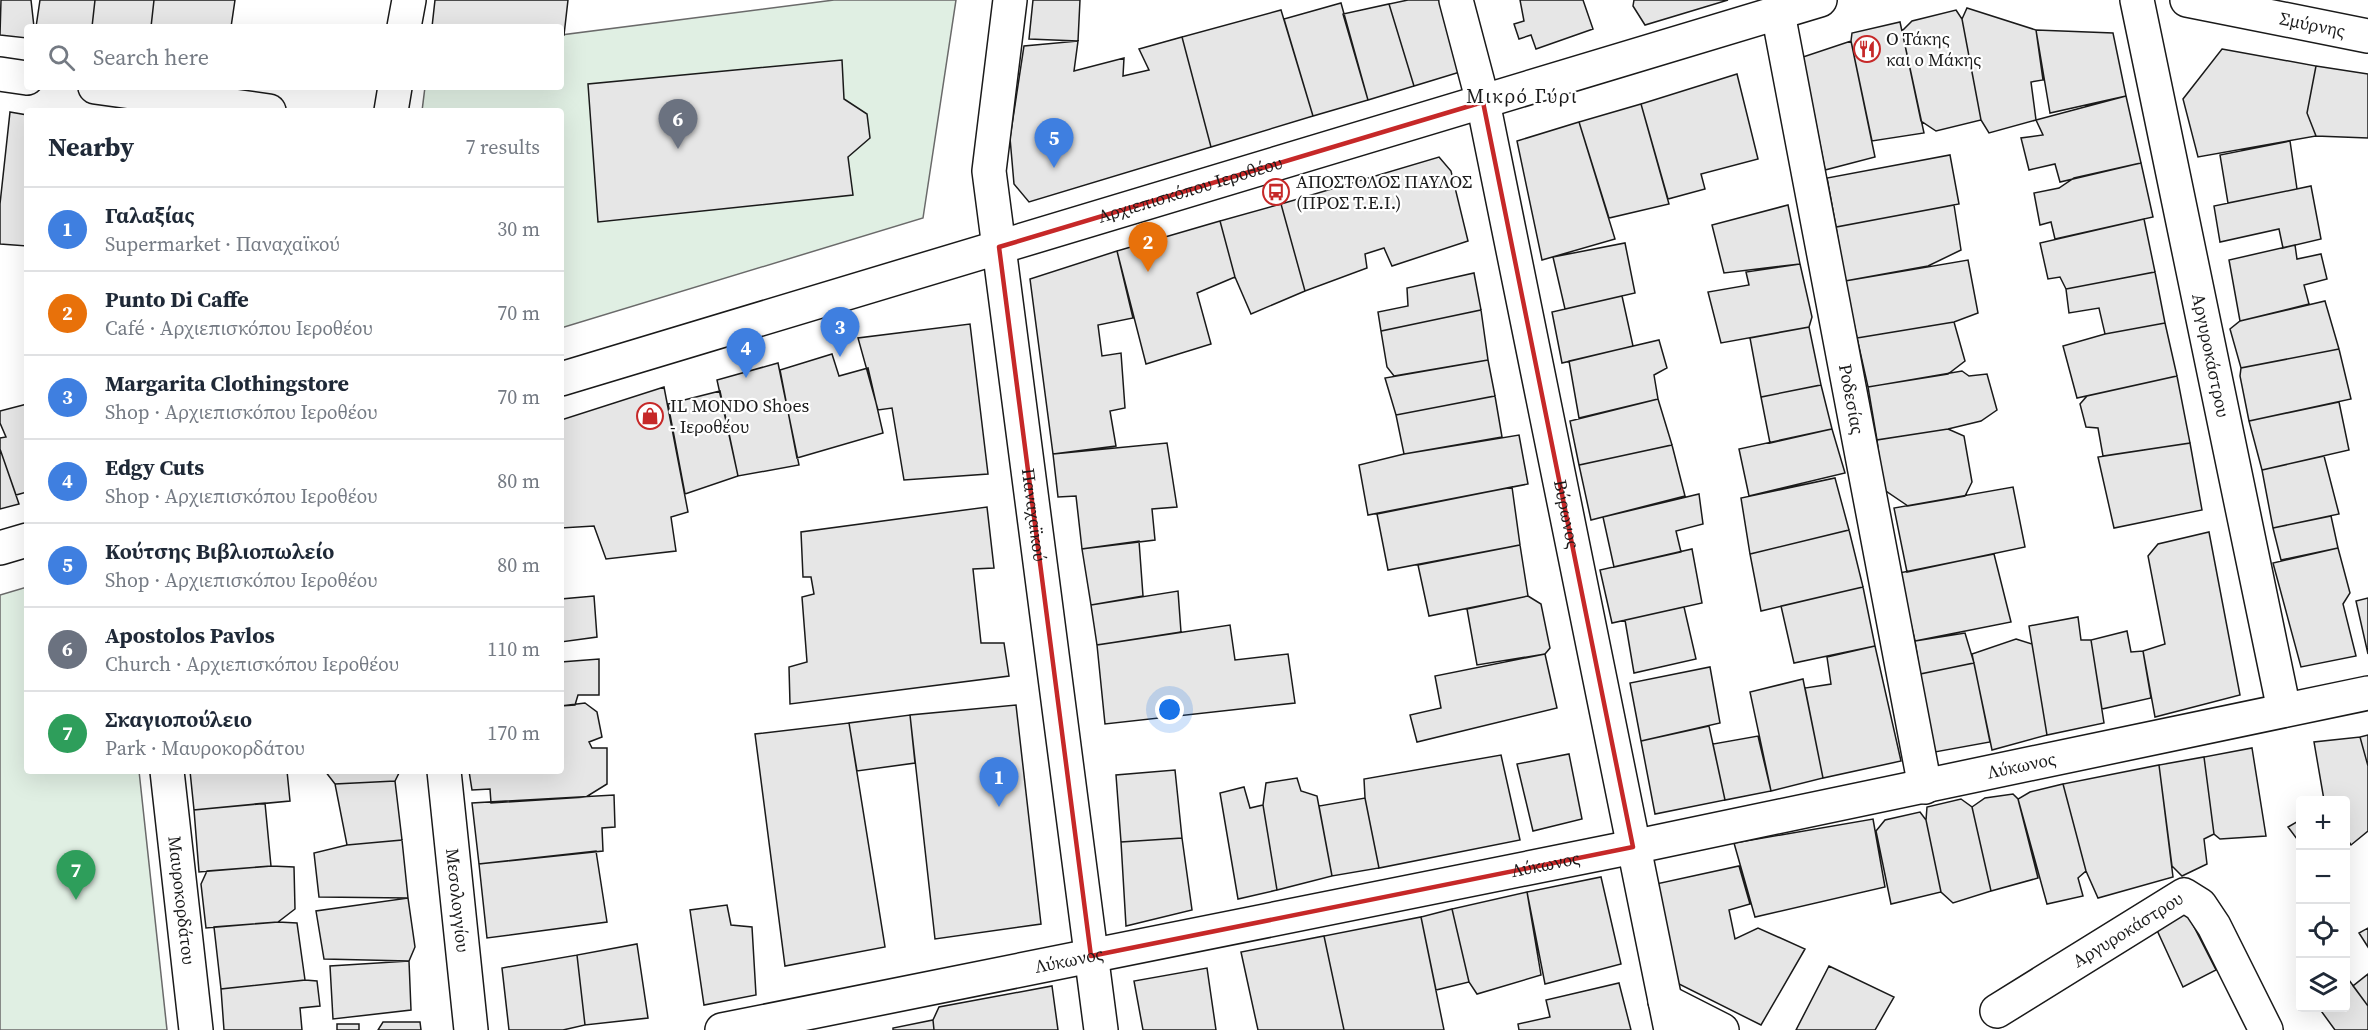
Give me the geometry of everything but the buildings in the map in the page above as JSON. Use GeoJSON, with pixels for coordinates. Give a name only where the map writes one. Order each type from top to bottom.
{"type":"FeatureCollection","features":[{"type":"Feature","properties":{"kind":"street"},"geometry":{"type":"LineString","coordinates":[[405,24],[409,0]]}},
{"type":"Feature","properties":{"kind":"street","name":"Παναχαϊκού"},"geometry":{"type":"LineString","coordinates":[[1010,0],[989,171],[1101,1030]]}},
{"type":"Feature","properties":{"kind":"street","name":"Βύρωνος"},"geometry":{"type":"LineString","coordinates":[[1456,0],[1483,102],[1668,1016]]}},
{"type":"Feature","properties":{"kind":"street","name":"Αρχιεπισκόπου Ιεροθέου"},"geometry":{"type":"LineString","coordinates":[[564,378],[1820,0]]}},
{"type":"Feature","properties":{"kind":"street","name":"Αργυροκάστρου"},"geometry":{"type":"LineString","coordinates":[[2137,0],[2284,710]]}},
{"type":"Feature","properties":{"kind":"street","name":"Σμύρνης"},"geometry":{"type":"LineString","coordinates":[[2187,0],[2368,36]]}},
{"type":"Feature","properties":{"kind":"street","name":"Ροδεσίας"},"geometry":{"type":"LineString","coordinates":[[1778,13],[1925,787]]}},
{"type":"Feature","properties":{"kind":"street"},"geometry":{"type":"LineString","coordinates":[[0,74],[24,78]]}},
{"type":"Feature","properties":{"kind":"street"},"geometry":{"type":"LineString","coordinates":[[116,90],[247,108]]}},
{"type":"Feature","properties":{"kind":"street"},"geometry":{"type":"LineString","coordinates":[[392,108],[394,90]]}},
{"type":"Feature","properties":{"kind":"street"},"geometry":{"type":"LineString","coordinates":[[0,548],[24,541]]}},
{"type":"Feature","properties":{"kind":"street","name":"Λύκωνος"},"geometry":{"type":"LineString","coordinates":[[722,1030],[1633,847],[2368,693]]}},
{"type":"Feature","properties":{"kind":"street","name":"Μαυροκορδάτου"},"geometry":{"type":"LineString","coordinates":[[167,774],[196,1030]]}},
{"type":"Feature","properties":{"kind":"street","name":"Μεσολογγίου"},"geometry":{"type":"LineString","coordinates":[[444,774],[471,1030]]}},
{"type":"Feature","properties":{"kind":"street","name":"Αργυροκάστρου"},"geometry":{"type":"LineString","coordinates":[[1997,1011],[2184,895],[2200,905],[2214,926],[2266,1030]]}},
{"type":"Feature","properties":{"kind":"street"},"geometry":{"type":"LineString","coordinates":[[1668,1016],[1722,1030]]}},
{"type":"Feature","properties":{"kind":"highlighted area"},"geometry":{"type":"Polygon","coordinates":[[[1483,102],[1633,847],[1091,956],[999,247],[1483,102]]]}},
{"type":"Feature","properties":{"kind":"green space"},"geometry":{"type":"Polygon","coordinates":[[[834,0],[956,0],[923,218],[564,327],[564,108],[422,108],[425,90],[564,90],[564,35],[834,0]]]}},
{"type":"Feature","properties":{"kind":"green space"},"geometry":{"type":"Polygon","coordinates":[[[24,588],[24,774],[139,774],[167,1030],[0,1030],[0,595],[24,588]]]}},
{"type":"Feature","properties":{"kind":"place","name":"Ο Τάκης και ο Μάκης"},"geometry":{"type":"Point","coordinates":[1867,49]}},
{"type":"Feature","properties":{"kind":"place","name":"Apostolos Pavlos"},"geometry":{"type":"Point","coordinates":[678,149]}},
{"type":"Feature","properties":{"kind":"place","name":"Κούτσης Βιβλιοπωλείο"},"geometry":{"type":"Point","coordinates":[1054,168]}},
{"type":"Feature","properties":{"kind":"place","name":"ΑΠΟΣΤΟΛΟΣ ΠΑΥΛΟΣ (ΠΡΟΣ Τ.Ε.Ι.)"},"geometry":{"type":"Point","coordinates":[1276,192]}},
{"type":"Feature","properties":{"kind":"place","name":"Punto Di Caffe"},"geometry":{"type":"Point","coordinates":[1148,272]}},
{"type":"Feature","properties":{"kind":"place","name":"Margarita Clothingstore"},"geometry":{"type":"Point","coordinates":[840,357]}},
{"type":"Feature","properties":{"kind":"place","name":"Edgy Cuts"},"geometry":{"type":"Point","coordinates":[746,378]}},
{"type":"Feature","properties":{"kind":"place","name":"IL MONDO Shoes - Ιεροθέου"},"geometry":{"type":"Point","coordinates":[650,416]}},
{"type":"Feature","properties":{"kind":"place","name":"Γαλαξίας"},"geometry":{"type":"Point","coordinates":[999,807]}},
{"type":"Feature","properties":{"kind":"place","name":"Σκαγιοπούλειο"},"geometry":{"type":"Point","coordinates":[76,900]}},
{"type":"Feature","properties":{"kind":"district","name":"Μικρό Γύρι"},"geometry":{"type":"Point","coordinates":[1522,96]}}]}
